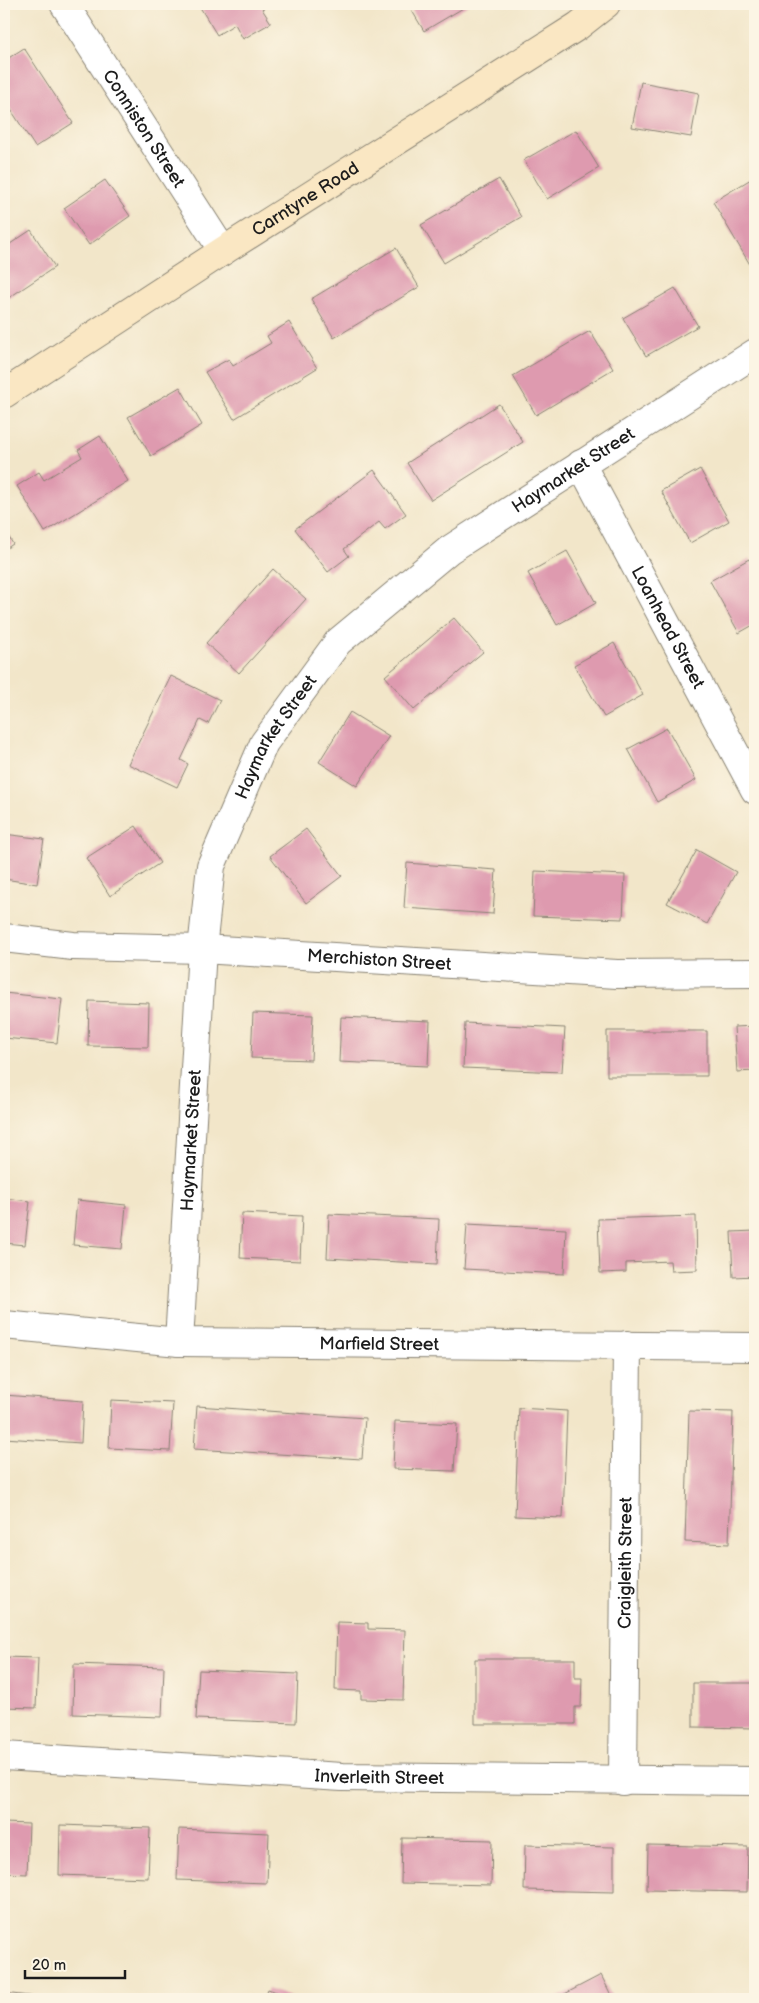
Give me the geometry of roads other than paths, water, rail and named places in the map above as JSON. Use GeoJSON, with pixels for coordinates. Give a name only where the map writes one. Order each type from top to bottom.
{"type":"FeatureCollection","features":[{"type":"Feature","properties":{"kind":"street","name":"Conniston Street"},"geometry":{"type":"LineString","coordinates":[[64,4],[223,251]]}},
{"type":"Feature","properties":{"kind":"street","name":"Carntyne Road"},"geometry":{"type":"LineString","coordinates":[[4,394],[223,251],[578,26],[606,4]]}},
{"type":"Feature","properties":{"kind":"street","name":"Haymarket Street"},"geometry":{"type":"LineString","coordinates":[[179,1342],[202,949],[211,866],[264,743],[338,642],[449,550],[755,352]]}},
{"type":"Feature","properties":{"kind":"street","name":"Loanhead Street"},"geometry":{"type":"LineString","coordinates":[[581,464],[755,790]]}},
{"type":"Feature","properties":{"kind":"street","name":"Merchiston Street"},"geometry":{"type":"LineString","coordinates":[[4,938],[73,946],[202,949],[617,974],[755,973]]}},
{"type":"Feature","properties":{"kind":"street","name":"Marfield Street"},"geometry":{"type":"LineString","coordinates":[[4,1325],[179,1342],[755,1347]]}},
{"type":"Feature","properties":{"kind":"street","name":"Craigleith Street"},"geometry":{"type":"LineString","coordinates":[[623,1781],[627,1345]]}},
{"type":"Feature","properties":{"kind":"street","name":"Inverleith Street"},"geometry":{"type":"LineString","coordinates":[[4,1756],[342,1777],[755,1781]]}}]}
